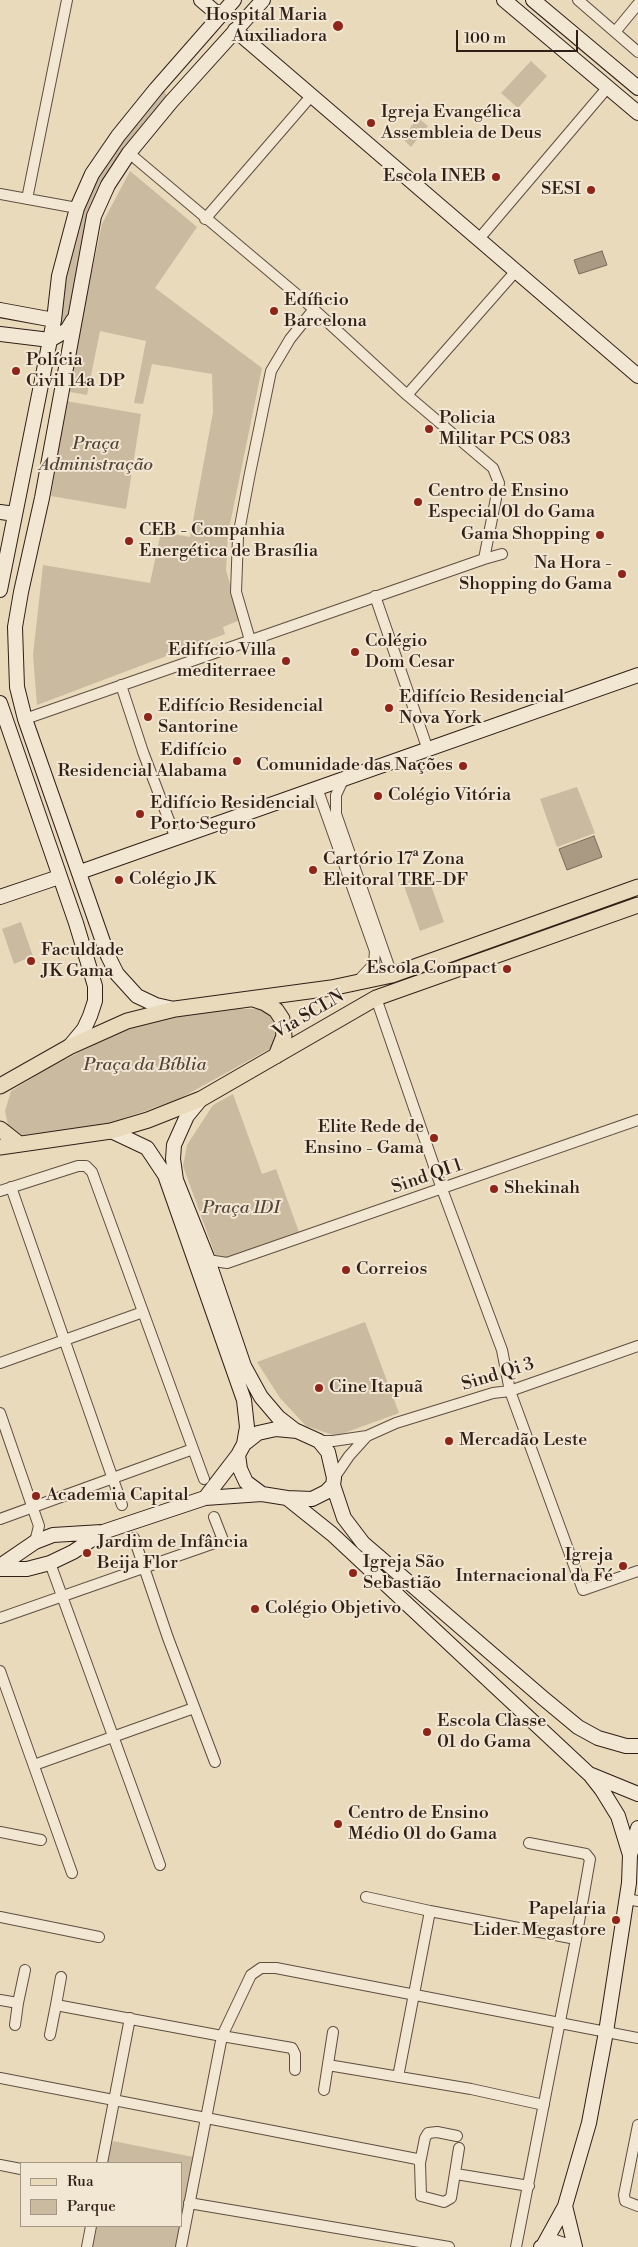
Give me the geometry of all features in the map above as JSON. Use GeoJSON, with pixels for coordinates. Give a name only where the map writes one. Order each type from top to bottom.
{"type":"FeatureCollection","features":[{"type":"Feature","properties":{"kind":"main road"},"geometry":{"type":"LineString","coordinates":[[201,0],[220,16]]}},
{"type":"Feature","properties":{"kind":"main road"},"geometry":{"type":"LineString","coordinates":[[0,588],[6,557],[5,534],[15,514],[54,320],[59,276],[76,208],[92,174],[118,136],[156,89],[234,0]]}},
{"type":"Feature","properties":{"kind":"main road"},"geometry":{"type":"LineString","coordinates":[[175,1009],[146,1002],[127,988],[108,956],[25,719],[17,687],[14,658],[15,627],[42,498],[94,216],[108,185],[128,153],[170,102],[263,0]]}},
{"type":"Feature","properties":{"kind":"main road"},"geometry":{"type":"LineString","coordinates":[[504,0],[638,113]]}},
{"type":"Feature","properties":{"kind":"main road"},"geometry":{"type":"LineString","coordinates":[[533,0],[638,88]]}},
{"type":"Feature","properties":{"kind":"main road"},"geometry":{"type":"LineString","coordinates":[[235,30],[638,376]]}},
{"type":"Feature","properties":{"kind":"main road"},"geometry":{"type":"LineString","coordinates":[[198,43],[196,57],[202,62],[208,62]]}},
{"type":"Feature","properties":{"kind":"main road"},"geometry":{"type":"LineString","coordinates":[[156,89],[167,87],[171,90],[173,94],[170,102]]}},
{"type":"Feature","properties":{"kind":"main road"},"geometry":{"type":"LineString","coordinates":[[0,310],[54,320]]}},
{"type":"Feature","properties":{"kind":"main road"},"geometry":{"type":"LineString","coordinates":[[0,334],[50,340],[66,330],[75,317]]}},
{"type":"Feature","properties":{"kind":"main road"},"geometry":{"type":"LineString","coordinates":[[0,512],[15,514]]}},
{"type":"Feature","properties":{"kind":"main road"},"geometry":{"type":"LineString","coordinates":[[6,557],[13,570],[21,572],[27,567]]}},
{"type":"Feature","properties":{"kind":"main road"},"geometry":{"type":"LineString","coordinates":[[0,588],[6,581],[13,581],[17,583],[21,592]]}},
{"type":"Feature","properties":{"kind":"main road"},"geometry":{"type":"LineString","coordinates":[[80,872],[636,678]]}},
{"type":"Feature","properties":{"kind":"main road"},"geometry":{"type":"LineString","coordinates":[[0,703],[48,840],[95,986],[95,1001],[84,1029],[69,1047]]}},
{"type":"Feature","properties":{"kind":"main road"},"geometry":{"type":"LineString","coordinates":[[48,840],[49,832],[56,826],[61,826],[67,837]]}},
{"type":"Feature","properties":{"kind":"main road"},"geometry":{"type":"LineString","coordinates":[[0,898],[59,877]]}},
{"type":"Feature","properties":{"kind":"main road","name":"Via SCLN"},"geometry":{"type":"LineString","coordinates":[[0,1086],[69,1047],[126,1021],[175,1009],[331,988],[392,975],[638,887]]}},
{"type":"Feature","properties":{"kind":"main road","name":"Via SCLN"},"geometry":{"type":"LineString","coordinates":[[0,1147],[111,1131],[201,1100],[376,998],[638,905]]}},
{"type":"Feature","properties":{"kind":"main road"},"geometry":{"type":"LineString","coordinates":[[76,924],[90,922],[95,915]]}},
{"type":"Feature","properties":{"kind":"main road"},"geometry":{"type":"LineString","coordinates":[[253,999],[265,1003],[276,1010],[282,1019],[284,1036],[276,1056]]}},
{"type":"Feature","properties":{"kind":"main road"},"geometry":{"type":"LineString","coordinates":[[201,1100],[187,1116],[179,1132],[173,1159],[176,1180],[208,1260],[244,1366],[261,1397],[278,1416],[297,1431]]}},
{"type":"Feature","properties":{"kind":"main road"},"geometry":{"type":"LineString","coordinates":[[0,1129],[19,1144]]}},
{"type":"Feature","properties":{"kind":"main road"},"geometry":{"type":"LineString","coordinates":[[111,1131],[147,1148],[165,1175],[244,1400],[247,1427],[241,1449],[240,1469],[246,1482],[262,1494]]}},
{"type":"Feature","properties":{"kind":"main road"},"geometry":{"type":"LineString","coordinates":[[205,1498],[241,1449],[258,1433],[276,1429],[297,1431],[320,1440],[330,1458],[344,1518],[361,1541],[578,1727],[598,1738],[626,1746],[638,1746]]}},
{"type":"Feature","properties":{"kind":"main road"},"geometry":{"type":"LineString","coordinates":[[0,1568],[27,1568],[50,1563],[73,1552],[103,1532],[205,1498],[262,1494],[312,1499],[326,1492],[334,1481]]}},
{"type":"Feature","properties":{"kind":"main road"},"geometry":{"type":"LineString","coordinates":[[287,1498],[332,1534],[589,1774],[614,1807],[630,1855],[632,1900],[589,2123],[565,2206],[542,2246]]}},
{"type":"Feature","properties":{"kind":"main road"},"geometry":{"type":"LineString","coordinates":[[0,1568],[35,1542],[59,1534],[103,1532]]}},
{"type":"Feature","properties":{"kind":"main road"},"geometry":{"type":"LineString","coordinates":[[59,1534],[72,1539],[73,1552]]}},
{"type":"Feature","properties":{"kind":"main road"},"geometry":{"type":"LineString","coordinates":[[22,1550],[23,1562],[27,1568]]}},
{"type":"Feature","properties":{"kind":"main road"},"geometry":{"type":"LineString","coordinates":[[511,1702],[524,1691],[525,1682]]}},
{"type":"Feature","properties":{"kind":"main road"},"geometry":{"type":"LineString","coordinates":[[525,1714],[532,1704],[543,1698]]}},
{"type":"Feature","properties":{"kind":"main road"},"geometry":{"type":"LineString","coordinates":[[589,1774],[638,1794]]}},
{"type":"Feature","properties":{"kind":"main road"},"geometry":{"type":"LineString","coordinates":[[630,1855],[637,1833]]}},
{"type":"Feature","properties":{"kind":"main road"},"geometry":{"type":"LineString","coordinates":[[565,2206],[575,2247]]}},
{"type":"Feature","properties":{"kind":"main road"},"geometry":{"type":"LineString","coordinates":[[542,2246],[554,2242],[570,2247]]}},
{"type":"Feature","properties":{"kind":"street"},"geometry":{"type":"LineString","coordinates":[[27,198],[67,0]]}},
{"type":"Feature","properties":{"kind":"street"},"geometry":{"type":"LineString","coordinates":[[578,0],[638,52]]}},
{"type":"Feature","properties":{"kind":"street"},"geometry":{"type":"LineString","coordinates":[[615,32],[638,4]]}},
{"type":"Feature","properties":{"kind":"street"},"geometry":{"type":"LineString","coordinates":[[478,240],[608,87]]}},
{"type":"Feature","properties":{"kind":"street"},"geometry":{"type":"LineString","coordinates":[[205,219],[312,95]]}},
{"type":"Feature","properties":{"kind":"street"},"geometry":{"type":"LineString","coordinates":[[128,153],[314,309],[407,395],[493,468],[498,476],[499,483],[484,559]]}},
{"type":"Feature","properties":{"kind":"street"},"geometry":{"type":"LineString","coordinates":[[0,194],[76,208]]}},
{"type":"Feature","properties":{"kind":"street"},"geometry":{"type":"LineString","coordinates":[[407,395],[515,272]]}},
{"type":"Feature","properties":{"kind":"street"},"geometry":{"type":"LineString","coordinates":[[250,640],[236,592],[238,537],[271,371],[290,339],[314,309]]}},
{"type":"Feature","properties":{"kind":"street"},"geometry":{"type":"LineString","coordinates":[[25,719],[375,596],[502,554]]}},
{"type":"Feature","properties":{"kind":"street"},"geometry":{"type":"LineString","coordinates":[[375,596],[428,750]]}},
{"type":"Feature","properties":{"kind":"street"},"geometry":{"type":"LineString","coordinates":[[120,685],[176,839]]}},
{"type":"Feature","properties":{"kind":"street"},"geometry":{"type":"LineString","coordinates":[[342,780],[336,795],[336,814],[392,975]]}},
{"type":"Feature","properties":{"kind":"street"},"geometry":{"type":"LineString","coordinates":[[317,788],[375,951],[374,964],[358,981]]}},
{"type":"Feature","properties":{"kind":"street"},"geometry":{"type":"LineString","coordinates":[[376,998],[442,1189],[502,1350],[510,1391],[583,1590],[638,1571]]}},
{"type":"Feature","properties":{"kind":"street","name":"Sind QI 1"},"geometry":{"type":"LineString","coordinates":[[227,1263],[638,1120]]}},
{"type":"Feature","properties":{"kind":"street"},"geometry":{"type":"LineString","coordinates":[[0,1191],[78,1166],[90,1169],[204,1479]]}},
{"type":"Feature","properties":{"kind":"street"},"geometry":{"type":"LineString","coordinates":[[11,1187],[122,1505]]}},
{"type":"Feature","properties":{"kind":"street"},"geometry":{"type":"LineString","coordinates":[[208,1260],[227,1263]]}},
{"type":"Feature","properties":{"kind":"street"},"geometry":{"type":"LineString","coordinates":[[214,1278],[227,1263]]}},
{"type":"Feature","properties":{"kind":"street"},"geometry":{"type":"LineString","coordinates":[[0,1363],[143,1312]]}},
{"type":"Feature","properties":{"kind":"street","name":"Sind Qi 3"},"geometry":{"type":"LineString","coordinates":[[362,1438],[396,1423],[492,1394],[510,1391],[638,1346]]}},
{"type":"Feature","properties":{"kind":"street"},"geometry":{"type":"LineString","coordinates":[[0,1413],[39,1526],[47,1534],[59,1534]]}},
{"type":"Feature","properties":{"kind":"street"},"geometry":{"type":"LineString","coordinates":[[320,1440],[362,1438]]}},
{"type":"Feature","properties":{"kind":"street"},"geometry":{"type":"LineString","coordinates":[[334,1481],[362,1438]]}},
{"type":"Feature","properties":{"kind":"street"},"geometry":{"type":"LineString","coordinates":[[0,1519],[193,1450]]}},
{"type":"Feature","properties":{"kind":"street"},"geometry":{"type":"LineString","coordinates":[[0,1618],[224,1540],[214,1517]]}},
{"type":"Feature","properties":{"kind":"street"},"geometry":{"type":"LineString","coordinates":[[35,1542],[39,1526]]}},
{"type":"Feature","properties":{"kind":"street"},"geometry":{"type":"LineString","coordinates":[[134,1538],[215,1762]]}},
{"type":"Feature","properties":{"kind":"street"},"geometry":{"type":"LineString","coordinates":[[50,1563],[64,1597],[160,1865]]}},
{"type":"Feature","properties":{"kind":"street"},"geometry":{"type":"LineString","coordinates":[[0,1671],[72,1873]]}},
{"type":"Feature","properties":{"kind":"street"},"geometry":{"type":"LineString","coordinates":[[34,1765],[194,1708]]}},
{"type":"Feature","properties":{"kind":"street"},"geometry":{"type":"LineString","coordinates":[[0,1832],[41,1840]]}},
{"type":"Feature","properties":{"kind":"street"},"geometry":{"type":"LineString","coordinates":[[516,2247],[530,2186],[590,1859],[586,1854],[529,1843]]}},
{"type":"Feature","properties":{"kind":"street"},"geometry":{"type":"LineString","coordinates":[[366,1897],[576,1939]]}},
{"type":"Feature","properties":{"kind":"street"},"geometry":{"type":"LineString","coordinates":[[398,2077],[430,1911]]}},
{"type":"Feature","properties":{"kind":"street"},"geometry":{"type":"LineString","coordinates":[[0,1917],[99,1938]]}},
{"type":"Feature","properties":{"kind":"street"},"geometry":{"type":"LineString","coordinates":[[181,2247],[222,2036],[251,1975],[261,1968],[276,1968],[638,2038]]}},
{"type":"Feature","properties":{"kind":"street"},"geometry":{"type":"LineString","coordinates":[[15,2025],[25,1970]]}},
{"type":"Feature","properties":{"kind":"street"},"geometry":{"type":"LineString","coordinates":[[50,2035],[61,1977]]}},
{"type":"Feature","properties":{"kind":"street"},"geometry":{"type":"LineString","coordinates":[[0,2000],[18,2003]]}},
{"type":"Feature","properties":{"kind":"street"},"geometry":{"type":"LineString","coordinates":[[56,2005],[292,2048],[295,2054],[295,2070]]}},
{"type":"Feature","properties":{"kind":"street"},"geometry":{"type":"LineString","coordinates":[[102,2162],[130,2018]]}},
{"type":"Feature","properties":{"kind":"street"},"geometry":{"type":"LineString","coordinates":[[324,2090],[333,2032]]}},
{"type":"Feature","properties":{"kind":"street"},"geometry":{"type":"LineString","coordinates":[[328,2065],[544,2105]]}},
{"type":"Feature","properties":{"kind":"street"},"geometry":{"type":"LineString","coordinates":[[0,2078],[416,2159],[420,2163]]}},
{"type":"Feature","properties":{"kind":"street"},"geometry":{"type":"LineString","coordinates":[[638,2125],[624,2195],[625,2201],[638,2206]]}},
{"type":"Feature","properties":{"kind":"street"},"geometry":{"type":"LineString","coordinates":[[457,2136],[437,2132],[428,2133],[425,2138],[420,2163],[419,2193],[423,2198],[448,2201],[451,2198],[459,2148]]}},
{"type":"Feature","properties":{"kind":"street"},"geometry":{"type":"LineString","coordinates":[[0,2165],[20,2169]]}},
{"type":"Feature","properties":{"kind":"street"},"geometry":{"type":"LineString","coordinates":[[456,2174],[530,2186]]}},
{"type":"Feature","properties":{"kind":"street"},"geometry":{"type":"LineString","coordinates":[[189,2203],[449,2247]]}},
{"type":"Feature","properties":{"kind":"street"},"geometry":{"type":"LineString","coordinates":[[87,2247],[91,2227]]}},
{"type":"Feature","properties":{"kind":"green space"},"geometry":{"type":"Polygon","coordinates":[[[531,61],[547,76],[518,108],[501,93],[531,61]]]}},
{"type":"Feature","properties":{"kind":"green space"},"geometry":{"type":"Polygon","coordinates":[[[164,90],[167,96],[148,119],[143,130],[112,172],[69,317],[56,330],[78,214],[114,146],[164,90]]]}},
{"type":"Feature","properties":{"kind":"green space"},"geometry":{"type":"Polygon","coordinates":[[[418,118],[428,126],[411,147],[402,138],[418,118]]]}},
{"type":"Feature","properties":{"kind":"green space"},"geometry":{"type":"Polygon","coordinates":[[[130,171],[197,227],[155,288],[262,368],[228,534],[226,570],[240,620],[223,627],[225,634],[37,705],[33,655],[43,565],[150,583],[161,532],[190,537],[213,412],[212,374],[152,364],[143,404],[134,403],[146,341],[100,331],[87,395],[70,392],[80,327],[102,224],[130,171]]]}},
{"type":"Feature","properties":{"kind":"green space","name":"Praça Administração"},"geometry":{"type":"Polygon","coordinates":[[[66,401],[141,414],[126,509],[51,496],[66,401]]]}},
{"type":"Feature","properties":{"kind":"green space"},"geometry":{"type":"Polygon","coordinates":[[[577,787],[595,833],[557,847],[540,799],[577,787]]]}},
{"type":"Feature","properties":{"kind":"green space"},"geometry":{"type":"Polygon","coordinates":[[[427,874],[444,922],[420,931],[403,883],[427,874]]]}},
{"type":"Feature","properties":{"kind":"green space"},"geometry":{"type":"Polygon","coordinates":[[[21,922],[33,956],[14,964],[2,929],[21,922]]]}},
{"type":"Feature","properties":{"kind":"green space","name":"Praça da Bíblia"},"geometry":{"type":"Polygon","coordinates":[[[228,1009],[268,1009],[278,1024],[273,1047],[177,1100],[95,1128],[22,1135],[8,1125],[5,1111],[11,1091],[47,1069],[126,1028],[159,1019],[228,1009]]]}},
{"type":"Feature","properties":{"kind":"green space","name":"Praça 1DI"},"geometry":{"type":"Polygon","coordinates":[[[233,1094],[262,1174],[276,1169],[299,1232],[225,1258],[216,1257],[183,1166],[187,1145],[213,1105],[233,1094]]]}},
{"type":"Feature","properties":{"kind":"green space"},"geometry":{"type":"Polygon","coordinates":[[[365,1322],[399,1413],[336,1436],[306,1426],[280,1398],[257,1362],[365,1322]]]}},
{"type":"Feature","properties":{"kind":"green space"},"geometry":{"type":"Polygon","coordinates":[[[113,2141],[193,2157],[182,2223],[182,2162],[107,2162],[113,2141]]]}},
{"type":"Feature","properties":{"kind":"green space"},"geometry":{"type":"Polygon","coordinates":[[[95,2227],[181,2227],[178,2247],[90,2247],[95,2227]]]}},
{"type":"Feature","properties":{"kind":"shaded area"},"geometry":{"type":"Polygon","coordinates":[[[602,251],[607,265],[579,274],[574,260],[602,251]]]}},
{"type":"Feature","properties":{"kind":"shaded area"},"geometry":{"type":"Polygon","coordinates":[[[594,836],[602,857],[567,870],[559,849],[594,836]]]}},
{"type":"Feature","properties":{"kind":"place","name":"Hospital Maria Auxiliadora"},"geometry":{"type":"Point","coordinates":[338,26]}},
{"type":"Feature","properties":{"kind":"place","name":"Igreja Evangélica Assembleia de Deus"},"geometry":{"type":"Point","coordinates":[371,123]}},
{"type":"Feature","properties":{"kind":"place","name":"Escola INEB"},"geometry":{"type":"Point","coordinates":[496,177]}},
{"type":"Feature","properties":{"kind":"place","name":"SESI"},"geometry":{"type":"Point","coordinates":[591,190]}},
{"type":"Feature","properties":{"kind":"place","name":"Edíficio Barcelona"},"geometry":{"type":"Point","coordinates":[274,311]}},
{"type":"Feature","properties":{"kind":"place","name":"Polícia Civil 14a DP"},"geometry":{"type":"Point","coordinates":[16,371]}},
{"type":"Feature","properties":{"kind":"place","name":"Policia Militar PCS 083"},"geometry":{"type":"Point","coordinates":[429,429]}},
{"type":"Feature","properties":{"kind":"place","name":"Centro de Ensino Especial 01 do Gama"},"geometry":{"type":"Point","coordinates":[418,502]}},
{"type":"Feature","properties":{"kind":"place","name":"Gama Shopping"},"geometry":{"type":"Point","coordinates":[600,535]}},
{"type":"Feature","properties":{"kind":"place","name":"CEB - Companhia Energética de Brasília"},"geometry":{"type":"Point","coordinates":[129,541]}},
{"type":"Feature","properties":{"kind":"place","name":"Na Hora - Shopping do Gama"},"geometry":{"type":"Point","coordinates":[622,574]}},
{"type":"Feature","properties":{"kind":"place","name":"Colégio Dom Cesar"},"geometry":{"type":"Point","coordinates":[355,652]}},
{"type":"Feature","properties":{"kind":"place","name":"Edifício Villa mediterraee"},"geometry":{"type":"Point","coordinates":[286,661]}},
{"type":"Feature","properties":{"kind":"place","name":"Edifício Residencial Nova York"},"geometry":{"type":"Point","coordinates":[389,708]}},
{"type":"Feature","properties":{"kind":"place","name":"Edifício Residencial Santorine"},"geometry":{"type":"Point","coordinates":[148,717]}},
{"type":"Feature","properties":{"kind":"place","name":"Edifício Residencial Alabama"},"geometry":{"type":"Point","coordinates":[237,761]}},
{"type":"Feature","properties":{"kind":"place","name":"Comunidade das Nações"},"geometry":{"type":"Point","coordinates":[463,766]}},
{"type":"Feature","properties":{"kind":"place","name":"Colégio Vitória"},"geometry":{"type":"Point","coordinates":[378,796]}},
{"type":"Feature","properties":{"kind":"place","name":"Edifício Residencial Porto Seguro"},"geometry":{"type":"Point","coordinates":[140,814]}},
{"type":"Feature","properties":{"kind":"place","name":"Cartório 17ª Zona Eleitoral TRE-DF"},"geometry":{"type":"Point","coordinates":[313,870]}},
{"type":"Feature","properties":{"kind":"place","name":"Colégio JK"},"geometry":{"type":"Point","coordinates":[119,880]}},
{"type":"Feature","properties":{"kind":"place","name":"Faculdade JK Gama"},"geometry":{"type":"Point","coordinates":[31,961]}},
{"type":"Feature","properties":{"kind":"place","name":"Escola Compact"},"geometry":{"type":"Point","coordinates":[507,969]}},
{"type":"Feature","properties":{"kind":"place","name":"Elite Rede de Ensino - Gama"},"geometry":{"type":"Point","coordinates":[434,1138]}},
{"type":"Feature","properties":{"kind":"place","name":"Shekinah"},"geometry":{"type":"Point","coordinates":[494,1189]}},
{"type":"Feature","properties":{"kind":"place","name":"Correios"},"geometry":{"type":"Point","coordinates":[346,1270]}},
{"type":"Feature","properties":{"kind":"place","name":"Cine Itapuã"},"geometry":{"type":"Point","coordinates":[319,1388]}},
{"type":"Feature","properties":{"kind":"place","name":"Mercadão Leste"},"geometry":{"type":"Point","coordinates":[449,1441]}},
{"type":"Feature","properties":{"kind":"place","name":"Academia Capital"},"geometry":{"type":"Point","coordinates":[36,1496]}},
{"type":"Feature","properties":{"kind":"place","name":"Jardim de Infância Beija Flor"},"geometry":{"type":"Point","coordinates":[87,1553]}},
{"type":"Feature","properties":{"kind":"place","name":"Igreja Internacional da Fé"},"geometry":{"type":"Point","coordinates":[623,1566]}},
{"type":"Feature","properties":{"kind":"place","name":"Igreja São Sebastião"},"geometry":{"type":"Point","coordinates":[353,1573]}},
{"type":"Feature","properties":{"kind":"place","name":"Colégio Objetivo"},"geometry":{"type":"Point","coordinates":[255,1609]}},
{"type":"Feature","properties":{"kind":"place","name":"Escola Classe 01 do Gama"},"geometry":{"type":"Point","coordinates":[427,1732]}},
{"type":"Feature","properties":{"kind":"place","name":"Centro de Ensino Médio 01 do Gama"},"geometry":{"type":"Point","coordinates":[338,1824]}},
{"type":"Feature","properties":{"kind":"place","name":"Papelaria Lider Megastore"},"geometry":{"type":"Point","coordinates":[616,1920]}}]}
